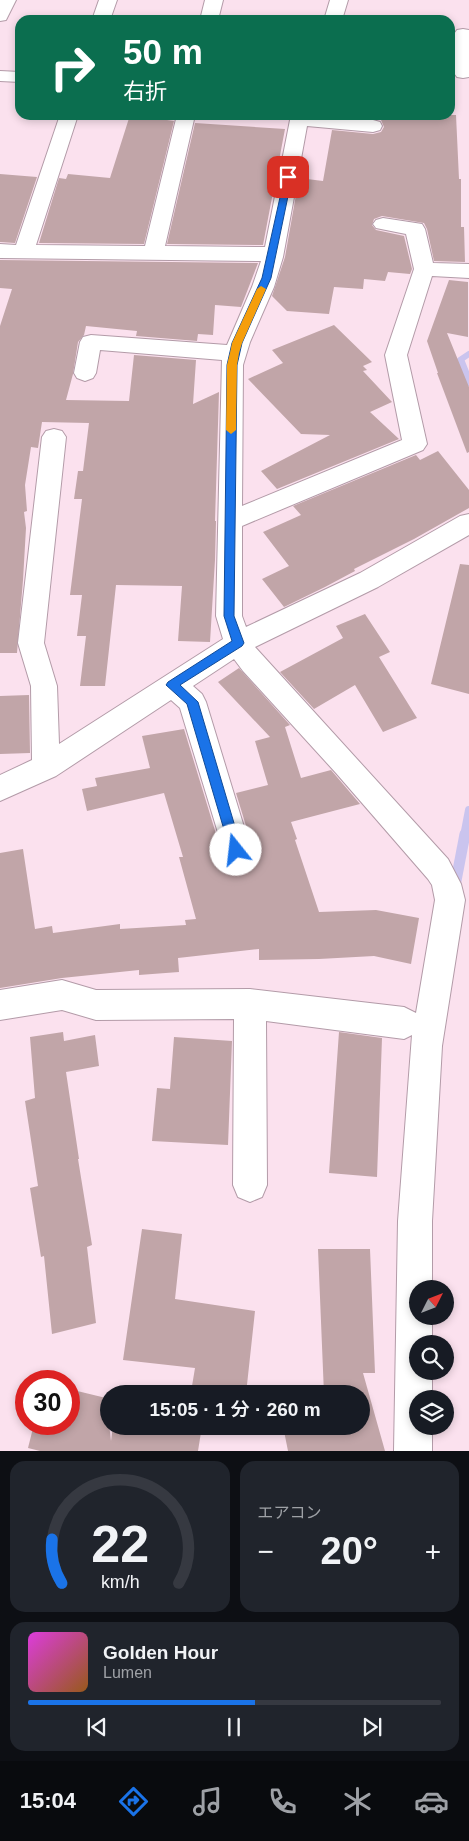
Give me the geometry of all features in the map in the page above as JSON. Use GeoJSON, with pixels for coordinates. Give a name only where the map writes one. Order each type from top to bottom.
{"type":"FeatureCollection","features":[{"type":"Feature","properties":{"kind":"street"},"geometry":{"type":"LineString","coordinates":[[0,16],[7,0]]}},
{"type":"Feature","properties":{"kind":"street"},"geometry":{"type":"LineString","coordinates":[[103,15],[108,0]]}},
{"type":"Feature","properties":{"kind":"street"},"geometry":{"type":"LineString","coordinates":[[210,15],[214,0]]}},
{"type":"Feature","properties":{"kind":"street"},"geometry":{"type":"LineString","coordinates":[[334,15],[339,0]]}},
{"type":"Feature","properties":{"kind":"street"},"geometry":{"type":"LineString","coordinates":[[461,72],[463,34]]}},
{"type":"Feature","properties":{"kind":"street"},"geometry":{"type":"LineString","coordinates":[[0,76],[15,77]]}},
{"type":"Feature","properties":{"kind":"street"},"geometry":{"type":"LineString","coordinates":[[24,251],[67,120]]}},
{"type":"Feature","properties":{"kind":"street"},"geometry":{"type":"LineString","coordinates":[[154,251],[185,120]]}},
{"type":"Feature","properties":{"kind":"street"},"geometry":{"type":"LineString","coordinates":[[299,120],[273,254],[266,278],[237,343],[232,365],[229,616],[238,643],[252,663],[346,764],[438,869],[447,881],[449,889],[450,900],[426,1046],[415,1211],[412,1451]]}},
{"type":"Feature","properties":{"kind":"street"},"geometry":{"type":"LineString","coordinates":[[324,120],[373,126]]}},
{"type":"Feature","properties":{"kind":"street"},"geometry":{"type":"LineString","coordinates":[[231,522],[415,444],[396,355],[424,268],[415,229],[383,224]]}},
{"type":"Feature","properties":{"kind":"street"},"geometry":{"type":"LineString","coordinates":[[0,251],[154,251],[273,254]]}},
{"type":"Feature","properties":{"kind":"street"},"geometry":{"type":"LineString","coordinates":[[424,268],[469,271]]}},
{"type":"Feature","properties":{"kind":"street"},"geometry":{"type":"LineString","coordinates":[[85,373],[91,342],[234,353]]}},
{"type":"Feature","properties":{"kind":"street"},"geometry":{"type":"LineString","coordinates":[[46,767],[44,686],[31,643],[54,437]]}},
{"type":"Feature","properties":{"kind":"street"},"geometry":{"type":"LineString","coordinates":[[0,788],[46,767],[238,643],[369,580],[469,523]]}},
{"type":"Feature","properties":{"kind":"street"},"geometry":{"type":"LineString","coordinates":[[172,685],[192,702],[236,850]]}},
{"type":"Feature","properties":{"kind":"street"},"geometry":{"type":"LineString","coordinates":[[0,1006],[62,995],[96,1005],[250,1004],[404,1023]]}},
{"type":"Feature","properties":{"kind":"street"},"geometry":{"type":"LineString","coordinates":[[250,1004],[250,1185]]}},
{"type":"Feature","properties":{"kind":"building"},"geometry":{"type":"Polygon","coordinates":[[[456,115],[459,179],[461,179],[461,227],[464,227],[465,262],[434,261],[424,223],[382,216],[374,219],[372,225],[376,230],[404,236],[412,269],[410,274],[388,272],[385,281],[364,279],[363,289],[334,287],[329,314],[287,311],[272,296],[285,257],[299,178],[323,181],[332,130],[373,134],[381,132],[384,127],[381,120],[455,120],[456,115]]]}},
{"type":"Feature","properties":{"kind":"building"},"geometry":{"type":"Polygon","coordinates":[[[128,120],[174,121],[144,244],[39,243],[59,178],[66,179],[68,174],[110,178],[128,120]]]}},
{"type":"Feature","properties":{"kind":"building"},"geometry":{"type":"Polygon","coordinates":[[[195,123],[285,129],[263,245],[167,244],[195,123]]]}},
{"type":"Feature","properties":{"kind":"building"},"geometry":{"type":"Polygon","coordinates":[[[0,174],[37,177],[15,243],[0,242],[0,174]]]}},
{"type":"Feature","properties":{"kind":"building"},"geometry":{"type":"Polygon","coordinates":[[[0,260],[258,263],[241,307],[215,305],[213,335],[198,334],[197,341],[136,336],[137,331],[86,326],[84,335],[78,342],[73,374],[66,400],[129,401],[134,355],[196,360],[193,404],[219,392],[215,560],[210,642],[178,641],[182,586],[116,585],[105,686],[80,686],[86,636],[77,636],[82,595],[70,595],[82,499],[74,499],[78,471],[83,471],[89,423],[42,422],[38,448],[31,447],[25,485],[27,511],[24,512],[26,528],[17,653],[0,653],[0,326],[12,289],[0,288],[0,260]]]}},
{"type":"Feature","properties":{"kind":"building"},"geometry":{"type":"Polygon","coordinates":[[[449,280],[468,282],[468,337],[447,333],[469,387],[469,452],[467,453],[427,341],[449,280]]]}},
{"type":"Feature","properties":{"kind":"building"},"geometry":{"type":"Polygon","coordinates":[[[334,325],[372,362],[363,366],[367,370],[363,371],[392,402],[370,412],[399,439],[277,489],[261,471],[330,435],[301,434],[248,379],[283,363],[272,350],[334,325]]]}},
{"type":"Feature","properties":{"kind":"building"},"geometry":{"type":"Polygon","coordinates":[[[438,451],[469,490],[469,508],[414,539],[354,569],[355,571],[284,607],[262,579],[289,566],[263,532],[301,515],[293,506],[416,455],[420,460],[438,451]]]}},
{"type":"Feature","properties":{"kind":"building"},"geometry":{"type":"Polygon","coordinates":[[[460,564],[469,565],[469,694],[431,684],[460,564]]]}},
{"type":"Feature","properties":{"kind":"building"},"geometry":{"type":"Polygon","coordinates":[[[365,614],[390,652],[379,657],[417,718],[383,732],[355,685],[314,709],[280,672],[343,638],[336,626],[365,614]]]}},
{"type":"Feature","properties":{"kind":"building"},"geometry":{"type":"Polygon","coordinates":[[[239,668],[290,725],[285,727],[301,778],[331,770],[360,804],[291,822],[297,839],[295,840],[319,912],[376,910],[419,918],[411,964],[374,956],[259,960],[259,949],[178,958],[179,972],[139,975],[139,970],[62,978],[0,988],[0,853],[23,849],[35,929],[52,926],[53,933],[120,924],[120,929],[186,925],[185,920],[196,919],[179,857],[183,857],[164,793],[87,811],[82,789],[97,786],[95,778],[150,768],[142,736],[184,729],[224,860],[235,865],[248,860],[253,849],[236,793],[268,785],[255,741],[270,737],[218,682],[239,668]]]}},
{"type":"Feature","properties":{"kind":"building"},"geometry":{"type":"Polygon","coordinates":[[[29,695],[30,753],[0,754],[0,696],[29,695]]]}},
{"type":"Feature","properties":{"kind":"building"},"geometry":{"type":"Polygon","coordinates":[[[63,1032],[64,1041],[95,1035],[99,1066],[66,1072],[92,1245],[87,1247],[96,1323],[52,1334],[44,1256],[41,1257],[30,1188],[38,1186],[25,1101],[35,1098],[30,1037],[63,1032]]]}},
{"type":"Feature","properties":{"kind":"building"},"geometry":{"type":"Polygon","coordinates":[[[339,1032],[382,1038],[377,1177],[329,1173],[339,1032]]]}},
{"type":"Feature","properties":{"kind":"building"},"geometry":{"type":"Polygon","coordinates":[[[174,1037],[232,1041],[228,1145],[152,1141],[157,1088],[170,1089],[174,1037]]]}},
{"type":"Feature","properties":{"kind":"building"},"geometry":{"type":"Polygon","coordinates":[[[142,1229],[182,1234],[175,1299],[255,1311],[247,1385],[192,1385],[195,1368],[123,1360],[142,1229]]]}},
{"type":"Feature","properties":{"kind":"building"},"geometry":{"type":"Polygon","coordinates":[[[318,1249],[370,1249],[375,1373],[363,1373],[366,1385],[324,1385],[318,1249]]]}},
{"type":"Feature","properties":{"kind":"building"},"geometry":{"type":"Polygon","coordinates":[[[80,1392],[100,1397],[100,1435],[110,1435],[111,1441],[112,1435],[201,1435],[198,1451],[40,1451],[28,1448],[31,1435],[80,1435],[80,1392]]]}},
{"type":"Feature","properties":{"kind":"building"},"geometry":{"type":"Polygon","coordinates":[[[370,1398],[385,1451],[288,1451],[285,1435],[370,1435],[370,1398]]]}},
{"type":"Feature","properties":{"kind":"waterway"},"geometry":{"type":"LineString","coordinates":[[461,363],[460,360],[469,354]]}},
{"type":"Feature","properties":{"kind":"waterway"},"geometry":{"type":"LineString","coordinates":[[461,362],[469,382]]}},
{"type":"Feature","properties":{"kind":"waterway"},"geometry":{"type":"LineString","coordinates":[[464,836],[469,810]]}},
{"type":"Feature","properties":{"kind":"waterway"},"geometry":{"type":"LineString","coordinates":[[455,886],[465,834]]}},
{"type":"Feature","properties":{"kind":"slow traffic"},"geometry":{"type":"LineString","coordinates":[[231,430],[232,365],[234,353],[261,289]]}},
{"type":"Feature","properties":{"kind":"route"},"geometry":{"type":"LineString","coordinates":[[236,850],[192,702],[172,685],[238,643],[229,616],[232,365],[237,343],[266,278],[273,254],[288,177]]}}]}
